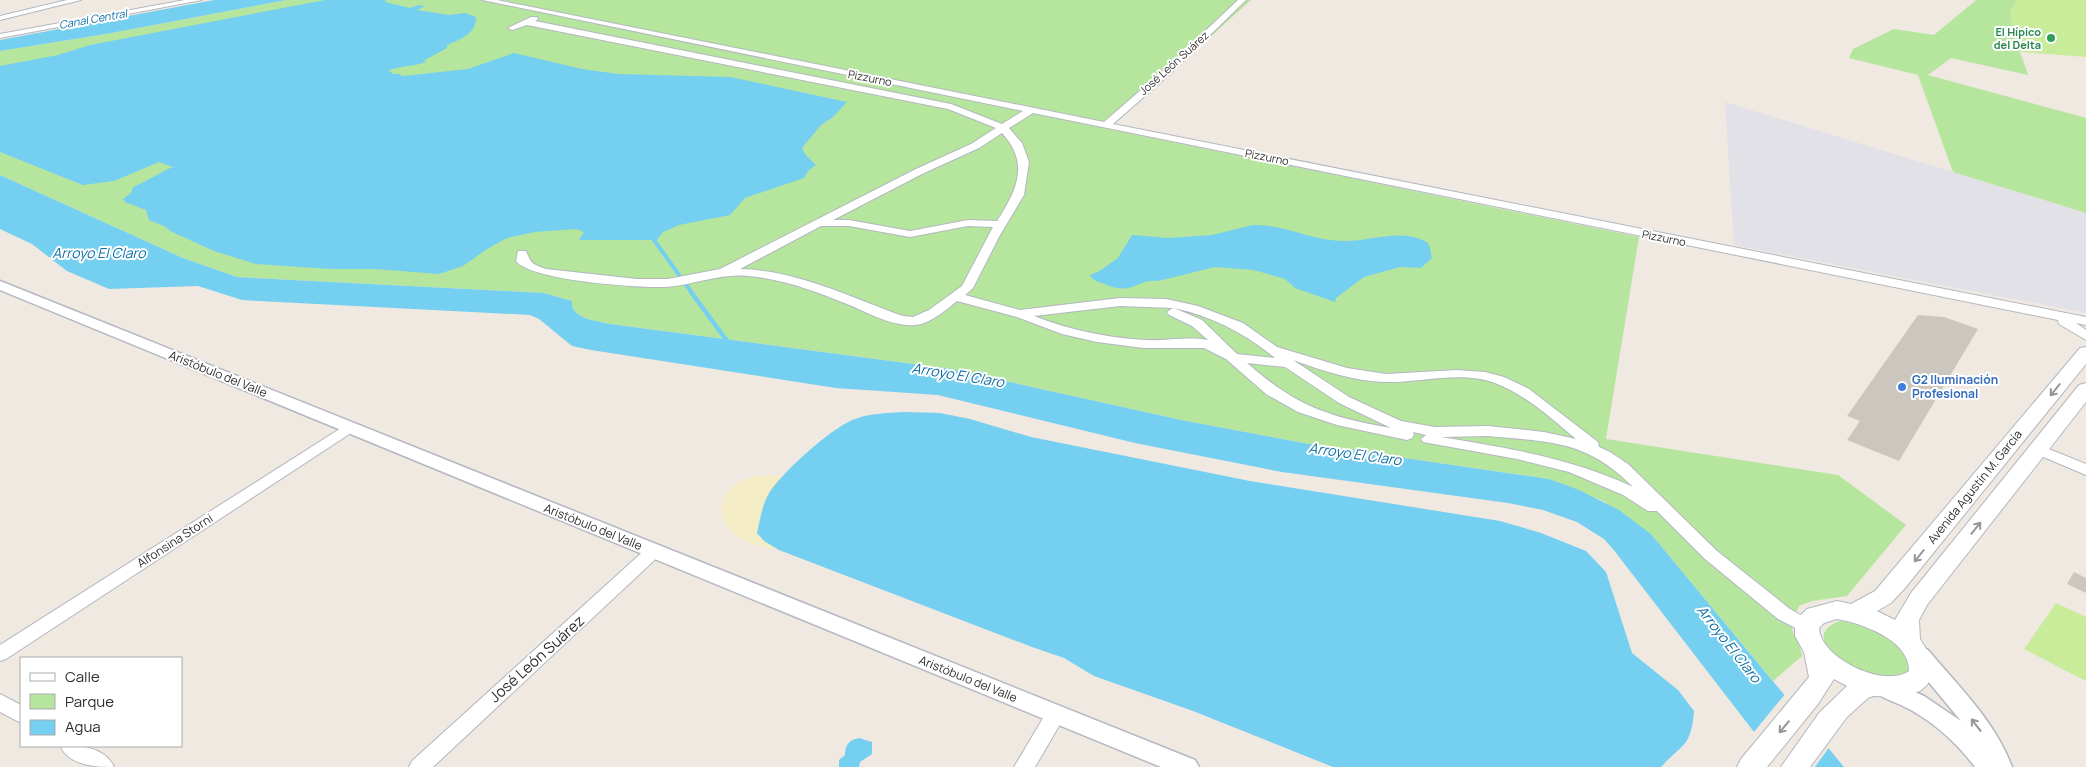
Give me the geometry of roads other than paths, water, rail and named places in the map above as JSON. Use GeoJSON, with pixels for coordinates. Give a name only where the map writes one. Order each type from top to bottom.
{"type":"FeatureCollection","features":[{"type":"Feature","properties":{"kind":"main road","name":"Avenida Agustín M. García"},"geometry":{"type":"LineString","coordinates":[[1856,612],[1883,597],[1897,582],[2086,352]]}},
{"type":"Feature","properties":{"kind":"main road"},"geometry":{"type":"LineString","coordinates":[[1912,647],[1886,626],[1856,612],[1837,610],[1822,612],[1812,617],[1807,627],[1808,639],[1816,652],[1831,666],[1850,678],[1878,687],[1901,688],[1914,684],[1921,676],[1922,665],[1912,647],[1907,620],[1919,599],[2086,389]]}},
{"type":"Feature","properties":{"kind":"main road"},"geometry":{"type":"LineString","coordinates":[[1755,763],[1809,697],[1822,678],[1816,652]]}},
{"type":"Feature","properties":{"kind":"main road"},"geometry":{"type":"LineString","coordinates":[[1795,767],[1831,718],[1852,695],[1878,687]]}},
{"type":"Feature","properties":{"kind":"street"},"geometry":{"type":"LineString","coordinates":[[0,18],[77,0]]}},
{"type":"Feature","properties":{"kind":"street"},"geometry":{"type":"LineString","coordinates":[[0,36],[198,0]]}},
{"type":"Feature","properties":{"kind":"street","name":"Pizzurno"},"geometry":{"type":"LineString","coordinates":[[486,0],[2086,321]]}},
{"type":"Feature","properties":{"kind":"street","name":"José León Suárez"},"geometry":{"type":"LineString","coordinates":[[1106,125],[1168,71],[1242,0]]}},
{"type":"Feature","properties":{"kind":"street"},"geometry":{"type":"LineString","coordinates":[[512,28],[548,13]]}},
{"type":"Feature","properties":{"kind":"street"},"geometry":{"type":"LineString","coordinates":[[522,253],[522,261],[528,267],[544,272],[637,282],[674,282],[724,272],[766,274],[819,288],[901,320],[915,321],[933,313],[967,288],[1001,224],[1019,195],[1024,162],[1017,143],[1003,128],[951,107],[526,22]]}},
{"type":"Feature","properties":{"kind":"street"},"geometry":{"type":"LineString","coordinates":[[724,272],[920,171],[975,146],[1031,110]]}},
{"type":"Feature","properties":{"kind":"street"},"geometry":{"type":"LineString","coordinates":[[814,225],[849,223],[910,234],[968,223],[1001,224]]}},
{"type":"Feature","properties":{"kind":"street","name":"Aristóbulo del Valle"},"geometry":{"type":"LineString","coordinates":[[0,285],[1187,767]]}},
{"type":"Feature","properties":{"kind":"street"},"geometry":{"type":"LineString","coordinates":[[957,297],[1020,314],[1050,328],[1090,337],[1145,344],[1200,342],[1215,347],[1233,358],[1290,364]]}},
{"type":"Feature","properties":{"kind":"street"},"geometry":{"type":"LineString","coordinates":[[1020,314],[1120,302],[1166,303],[1194,310],[1238,326],[1265,343],[1290,364],[1344,400],[1397,425],[1436,432],[1488,431],[1544,437],[1579,444],[1605,455]]}},
{"type":"Feature","properties":{"kind":"street"},"geometry":{"type":"LineString","coordinates":[[1120,302],[1156,307],[1182,314],[1197,323],[1271,391],[1308,413],[1351,425],[1559,463],[1599,476],[1633,492],[1686,529]]}},
{"type":"Feature","properties":{"kind":"street","name":"Pizzurno"},"geometry":{"type":"LineString","coordinates":[[2049,315],[2070,324],[2086,336]]}},
{"type":"Feature","properties":{"kind":"street"},"geometry":{"type":"LineString","coordinates":[[1265,343],[1307,361],[1384,378],[1440,373],[1470,374],[1499,380],[1531,397],[1623,468],[1712,555],[1784,614],[1807,627]]}},
{"type":"Feature","properties":{"kind":"street","name":"Alfonsina Storni"},"geometry":{"type":"LineString","coordinates":[[0,654],[349,428]]}},
{"type":"Feature","properties":{"kind":"street"},"geometry":{"type":"LineString","coordinates":[[2039,450],[2086,470]]}},
{"type":"Feature","properties":{"kind":"street","name":"José León Suárez"},"geometry":{"type":"LineString","coordinates":[[419,767],[654,552]]}},
{"type":"Feature","properties":{"kind":"street"},"geometry":{"type":"LineString","coordinates":[[1912,647],[1981,731],[1992,747],[2000,767]]}},
{"type":"Feature","properties":{"kind":"street"},"geometry":{"type":"LineString","coordinates":[[1878,687],[1913,698],[1948,722],[1966,739],[1989,767]]}},
{"type":"Feature","properties":{"kind":"street"},"geometry":{"type":"LineString","coordinates":[[0,702],[20,714]]}},
{"type":"Feature","properties":{"kind":"street"},"geometry":{"type":"LineString","coordinates":[[1024,767],[1056,714]]}},
{"type":"Feature","properties":{"kind":"street"},"geometry":{"type":"LineString","coordinates":[[72,747],[104,767]]}},
{"type":"Feature","properties":{"kind":"water","name":"Canal Central"},"geometry":{"type":"Polygon","coordinates":[[[214,0],[286,0],[106,34],[0,51],[0,40],[214,0]]]}},
{"type":"Feature","properties":{"kind":"water"},"geometry":{"type":"Polygon","coordinates":[[[325,0],[386,0],[385,2],[410,8],[419,5],[425,6],[417,10],[449,15],[465,13],[476,17],[471,32],[423,61],[427,62],[389,70],[393,74],[402,74],[399,75],[403,76],[468,69],[514,53],[582,69],[618,74],[730,77],[847,102],[833,117],[821,125],[802,148],[816,165],[808,171],[804,178],[745,198],[730,215],[679,225],[663,232],[657,240],[579,240],[584,232],[576,229],[535,232],[507,238],[463,266],[439,274],[375,269],[330,269],[256,264],[214,251],[170,231],[166,227],[149,220],[146,210],[125,202],[123,199],[131,193],[133,187],[173,167],[159,162],[114,181],[83,185],[0,152],[0,66],[58,55],[90,45],[325,0]]]}},
{"type":"Feature","properties":{"kind":"water","name":"Arroyo El Claro"},"geometry":{"type":"Polygon","coordinates":[[[0,175],[183,258],[237,277],[544,293],[572,301],[575,312],[586,318],[610,324],[951,369],[1186,421],[1309,444],[1549,479],[1579,490],[1619,510],[1651,534],[1844,767],[1781,767],[1604,539],[1577,522],[1543,510],[1508,503],[1282,472],[1135,443],[938,395],[836,388],[591,350],[572,346],[539,319],[530,315],[242,300],[198,286],[109,289],[67,271],[32,244],[0,229],[0,175]]]}},
{"type":"Feature","properties":{"kind":"water"},"geometry":{"type":"Polygon","coordinates":[[[1253,225],[1277,227],[1320,238],[1342,241],[1395,236],[1415,237],[1427,242],[1432,258],[1421,268],[1400,267],[1364,277],[1336,298],[1335,302],[1295,288],[1285,279],[1254,270],[1215,267],[1158,281],[1144,282],[1122,289],[1097,281],[1090,275],[1098,272],[1118,258],[1132,235],[1168,238],[1212,235],[1253,225]]]}},
{"type":"Feature","properties":{"kind":"water"},"geometry":{"type":"Polygon","coordinates":[[[905,412],[940,413],[970,419],[1031,437],[1250,481],[1500,521],[1541,533],[1586,551],[1606,572],[1632,653],[1678,690],[1694,711],[1691,732],[1685,744],[1661,767],[1333,767],[1193,711],[1094,676],[1064,658],[779,550],[764,541],[757,533],[768,495],[783,475],[807,452],[833,431],[855,419],[873,414],[905,412]]]}},
{"type":"Feature","properties":{"kind":"water"},"geometry":{"type":"Polygon","coordinates":[[[859,738],[872,742],[872,754],[860,762],[859,767],[839,767],[839,760],[845,755],[848,744],[859,738]]]}},
{"type":"Feature","properties":{"kind":"waterway"},"geometry":{"type":"LineString","coordinates":[[654,240],[692,293]]}},
{"type":"Feature","properties":{"kind":"waterway"},"geometry":{"type":"LineString","coordinates":[[691,292],[730,345]]}},
{"type":"Feature","properties":{"kind":"place","name":"El Hípico del Delta"},"geometry":{"type":"Point","coordinates":[2051,38]}},
{"type":"Feature","properties":{"kind":"place","name":"G2 Iluminación Profesional"},"geometry":{"type":"Point","coordinates":[1902,387]}}]}
